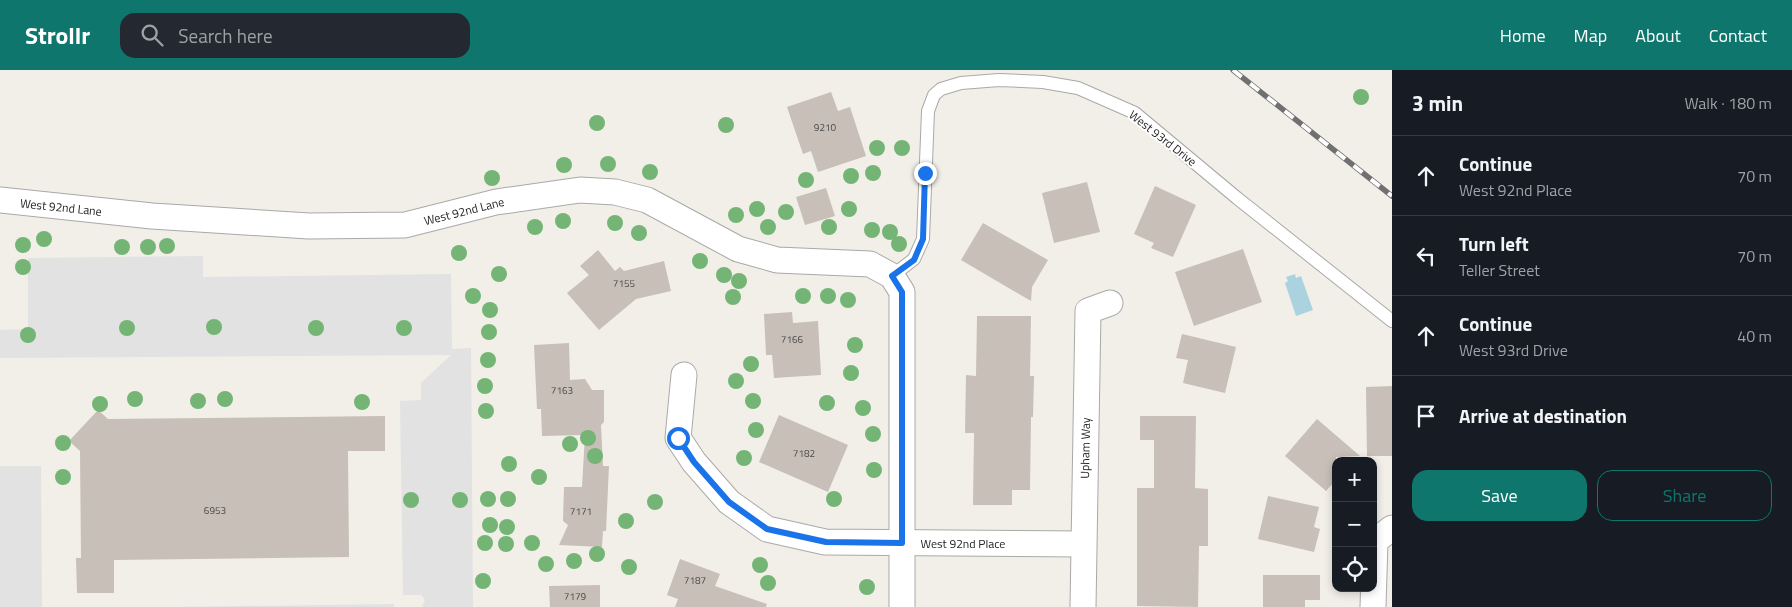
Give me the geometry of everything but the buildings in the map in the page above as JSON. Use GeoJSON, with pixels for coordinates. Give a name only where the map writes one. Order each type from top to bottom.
{"type":"FeatureCollection","features":[{"type":"Feature","properties":{"kind":"street","name":"West 92nd Lane"},"geometry":{"type":"LineString","coordinates":[[0,200],[152,216],[309,226],[395,226],[496,202],[580,190],[615,192],[647,200],[738,250],[777,260],[870,264],[897,284]]}},
{"type":"Feature","properties":{"kind":"street"},"geometry":{"type":"LineString","coordinates":[[897,284],[902,607]]}},
{"type":"Feature","properties":{"kind":"street","name":"Upham Way"},"geometry":{"type":"LineString","coordinates":[[1083,607],[1088,311],[1110,303]]}},
{"type":"Feature","properties":{"kind":"street","name":"West 92nd Place"},"geometry":{"type":"LineString","coordinates":[[684,375],[678,438],[694,462],[729,502],[767,529],[826,542],[1083,544]]}},
{"type":"Feature","properties":{"kind":"street"},"geometry":{"type":"LineString","coordinates":[[1373,607],[1375,541],[1392,528]]}},
{"type":"Feature","properties":{"kind":"lane","name":"West 93rd Drive"},"geometry":{"type":"LineString","coordinates":[[897,284],[914,260],[923,239],[928,112],[934,95],[941,89],[960,83],[999,80],[1043,82],[1078,88],[1135,114],[1237,198],[1392,320]]}},
{"type":"Feature","properties":{"kind":"shaded area"},"geometry":{"type":"Polygon","coordinates":[[[203,256],[203,277],[451,274],[452,349],[471,348],[473,607],[422,607],[425,600],[421,595],[403,595],[400,401],[421,400],[421,383],[451,355],[0,358],[0,330],[28,329],[28,258],[203,256]]]}},
{"type":"Feature","properties":{"kind":"shaded area"},"geometry":{"type":"Polygon","coordinates":[[[0,466],[41,466],[42,607],[0,607],[0,466]]]}},
{"type":"Feature","properties":{"kind":"shaded area"},"geometry":{"type":"Polygon","coordinates":[[[394,604],[394,607],[170,607],[394,604]]]}},
{"type":"Feature","properties":{"kind":"water"},"geometry":{"type":"Polygon","coordinates":[[[1295,274],[1296,278],[1301,276],[1313,310],[1296,316],[1285,283],[1288,281],[1286,277],[1295,274]]]}},
{"type":"Feature","properties":{"kind":"railway"},"geometry":{"type":"LineString","coordinates":[[1233,70],[1392,196]]}},
{"type":"Feature","properties":{"kind":"route"},"geometry":{"type":"LineString","coordinates":[[678,438],[694,462],[729,502],[767,529],[826,542],[902,543],[902,292],[892,276],[914,260],[923,239],[925,173]]}}]}
